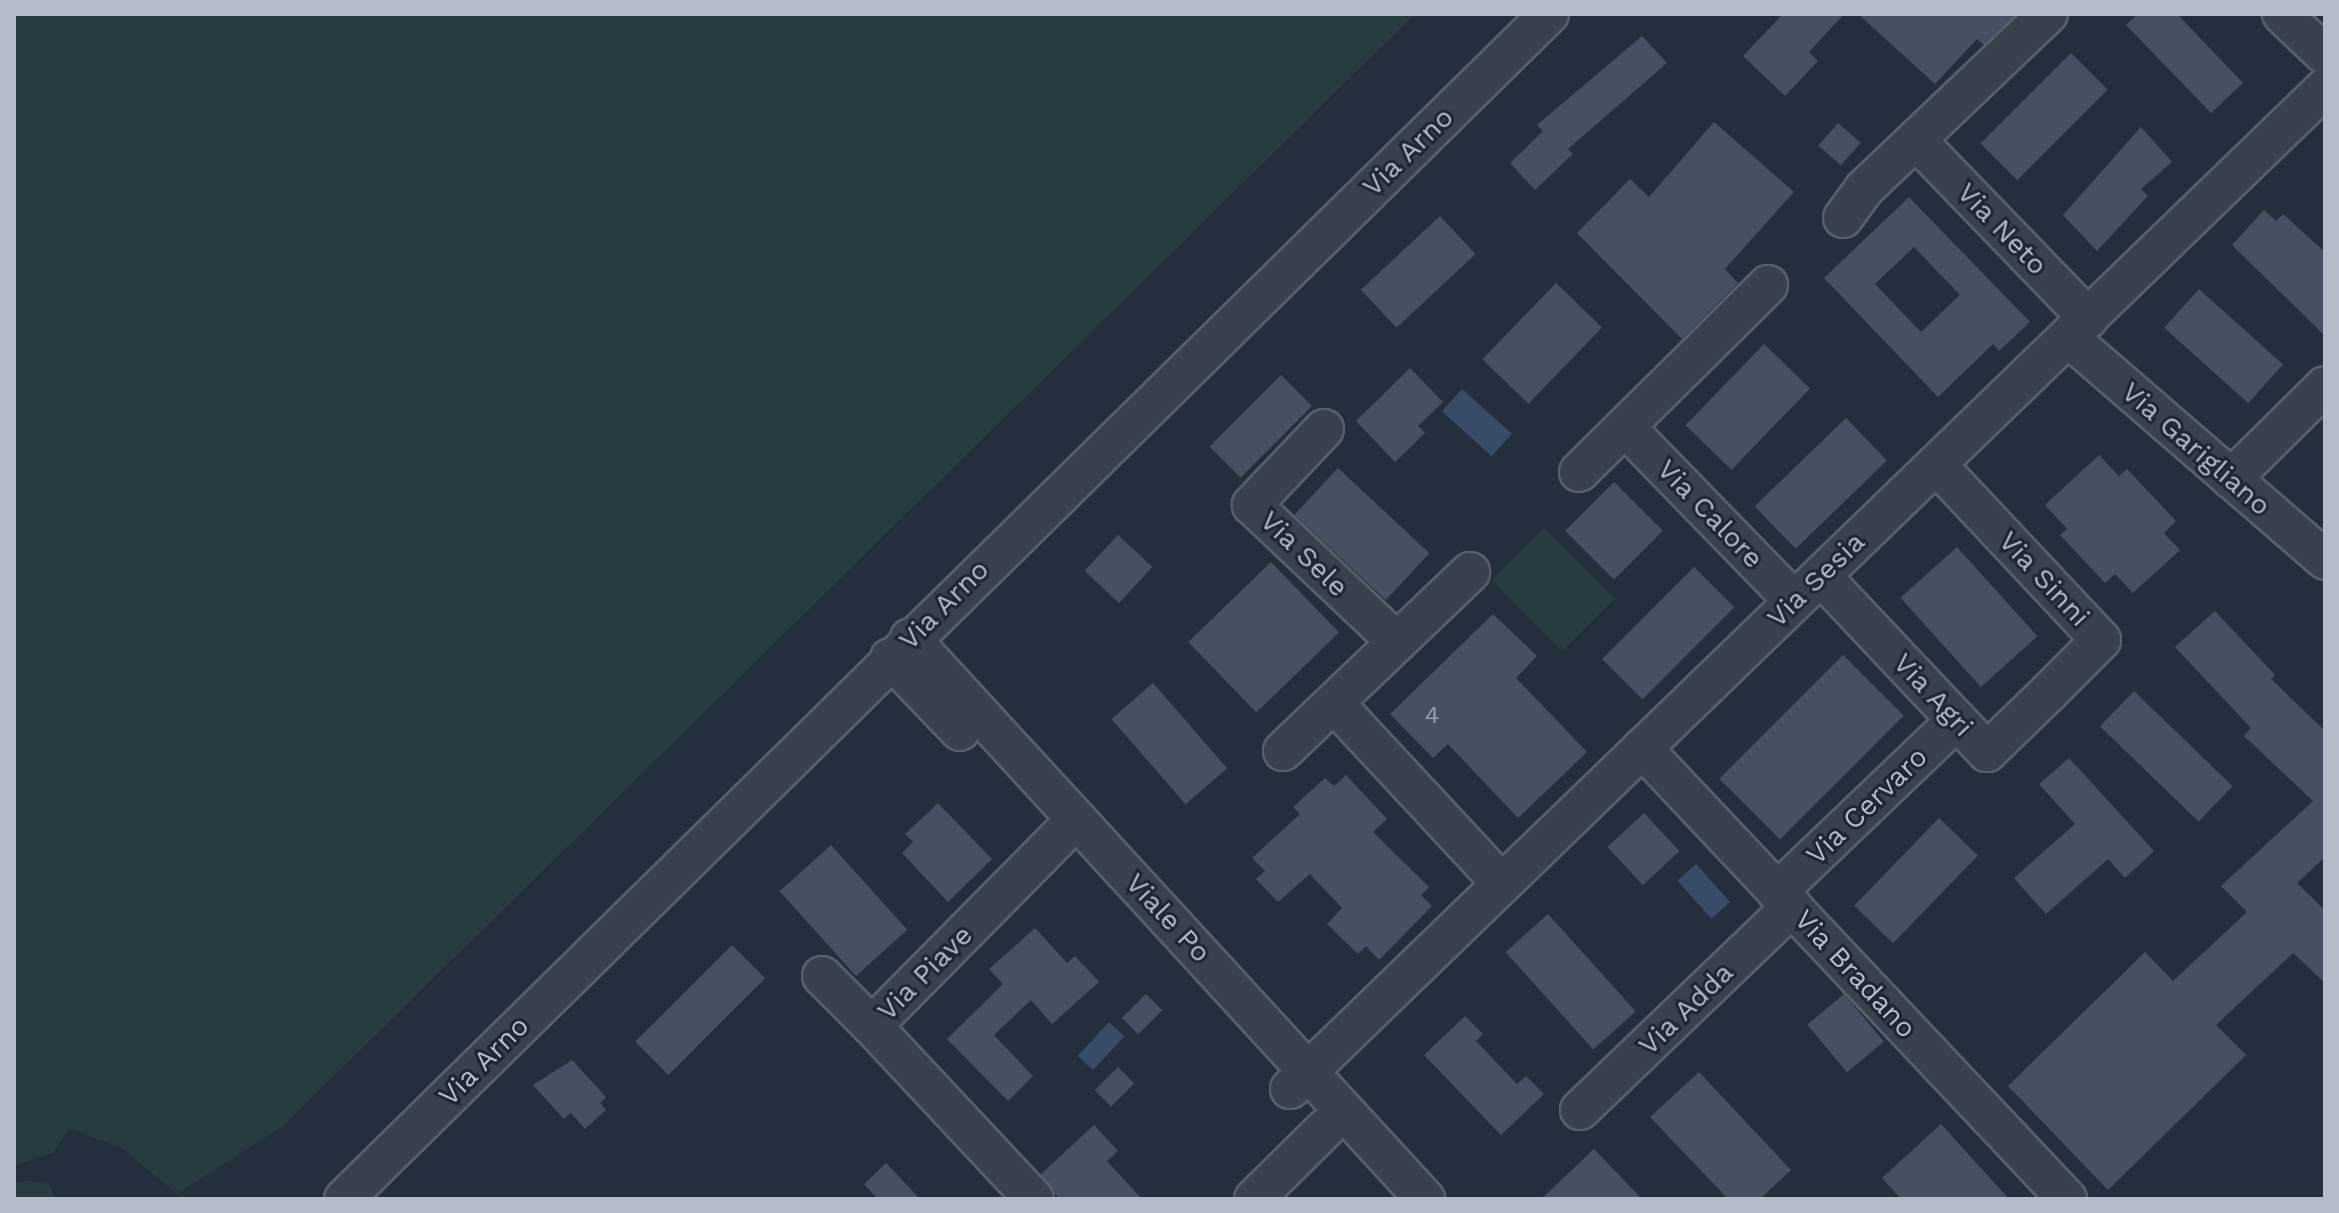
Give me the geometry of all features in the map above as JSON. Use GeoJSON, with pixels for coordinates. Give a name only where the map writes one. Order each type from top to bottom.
{"type":"FeatureCollection","features":[{"type":"Feature","properties":{"kind":"street","name":"Via Arno"},"geometry":{"type":"LineString","coordinates":[[344,1199],[900,648],[1549,14]]}},
{"type":"Feature","properties":{"kind":"street"},"geometry":{"type":"LineString","coordinates":[[1843,218],[1916,140],[2048,14]]}},
{"type":"Feature","properties":{"kind":"street"},"geometry":{"type":"LineString","coordinates":[[2282,14],[2325,55]]}},
{"type":"Feature","properties":{"kind":"street","name":"Via Sesia"},"geometry":{"type":"LineString","coordinates":[[1299,1080],[2325,88]]}},
{"type":"Feature","properties":{"kind":"street","name":"Via Neto"},"geometry":{"type":"LineString","coordinates":[[1916,140],[2078,327]]}},
{"type":"Feature","properties":{"kind":"street"},"geometry":{"type":"LineString","coordinates":[[1579,472],[1768,285]]}},
{"type":"Feature","properties":{"kind":"street","name":"Via Garigliano"},"geometry":{"type":"LineString","coordinates":[[2078,327],[2231,479],[2325,560]]}},
{"type":"Feature","properties":{"kind":"street"},"geometry":{"type":"LineString","coordinates":[[2231,479],[2325,386]]}},
{"type":"Feature","properties":{"kind":"street","name":"Via Calore"},"geometry":{"type":"LineString","coordinates":[[1625,427],[1808,588]]}},
{"type":"Feature","properties":{"kind":"street","name":"Via Sele"},"geometry":{"type":"LineString","coordinates":[[1324,429],[1252,505],[1397,642]]}},
{"type":"Feature","properties":{"kind":"street","name":"Via Sinni"},"geometry":{"type":"LineString","coordinates":[[1936,464],[2101,640],[2048,693]]}},
{"type":"Feature","properties":{"kind":"street"},"geometry":{"type":"LineString","coordinates":[[1283,751],[1470,572]]}},
{"type":"Feature","properties":{"kind":"street","name":"Via Agri"},"geometry":{"type":"LineString","coordinates":[[1808,588],[1957,720],[1987,752],[2048,693]]}},
{"type":"Feature","properties":{"kind":"street","name":"Viale Po"},"geometry":{"type":"LineString","coordinates":[[900,648],[1299,1080],[1425,1199]]}},
{"type":"Feature","properties":{"kind":"street"},"geometry":{"type":"LineString","coordinates":[[1334,703],[1502,884]]}},
{"type":"Feature","properties":{"kind":"street","name":"Via Cervaro"},"geometry":{"type":"LineString","coordinates":[[1785,899],[1957,720]]}},
{"type":"Feature","properties":{"kind":"street","name":"Via Bradano"},"geometry":{"type":"LineString","coordinates":[[1642,748],[2060,1196]]}},
{"type":"Feature","properties":{"kind":"street","name":"Via Piave"},"geometry":{"type":"LineString","coordinates":[[1034,1199],[872,1026],[1068,828]]}},
{"type":"Feature","properties":{"kind":"street","name":"Via Adda"},"geometry":{"type":"LineString","coordinates":[[1580,1110],[1785,899]]}},
{"type":"Feature","properties":{"kind":"street"},"geometry":{"type":"LineString","coordinates":[[822,976],[872,1026]]}},
{"type":"Feature","properties":{"kind":"street","name":"Viale Po"},"geometry":{"type":"LineString","coordinates":[[1299,1080],[1326,1128],[1391,1199]]}},
{"type":"Feature","properties":{"kind":"street"},"geometry":{"type":"LineString","coordinates":[[1254,1199],[1326,1128]]}},
{"type":"Feature","properties":{"kind":"green space"},"geometry":{"type":"Polygon","coordinates":[[[14,14],[1415,14],[283,1126],[177,1194],[122,1148],[69,1128],[54,1152],[14,1165],[14,14]]]}},
{"type":"Feature","properties":{"kind":"green space"},"geometry":{"type":"Polygon","coordinates":[[[1544,528],[1615,599],[1562,651],[1492,580],[1544,528]]]}},
{"type":"Feature","properties":{"kind":"green space"},"geometry":{"type":"Polygon","coordinates":[[[14,1183],[49,1183],[55,1199],[14,1199],[14,1183]]]}},
{"type":"Feature","properties":{"kind":"water"},"geometry":{"type":"Polygon","coordinates":[[[1462,389],[1512,434],[1492,456],[1442,411],[1462,389]]]}},
{"type":"Feature","properties":{"kind":"water"},"geometry":{"type":"Polygon","coordinates":[[[1696,864],[1730,902],[1712,919],[1677,881],[1696,864]]]}},
{"type":"Feature","properties":{"kind":"water"},"geometry":{"type":"Polygon","coordinates":[[[1109,1022],[1124,1036],[1093,1070],[1078,1056],[1109,1022]]]}},
{"type":"Feature","properties":{"kind":"building"},"geometry":{"type":"Polygon","coordinates":[[[1783,14],[1844,14],[1809,52],[1818,61],[1785,96],[1743,56],[1783,14]]]}},
{"type":"Feature","properties":{"kind":"building"},"geometry":{"type":"Polygon","coordinates":[[[1858,14],[2016,14],[1984,45],[1977,39],[1935,84],[1858,14]]]}},
{"type":"Feature","properties":{"kind":"building"},"geometry":{"type":"Polygon","coordinates":[[[2138,14],[2177,14],[2243,83],[2211,113],[2126,25],[2138,14]]]}},
{"type":"Feature","properties":{"kind":"building"},"geometry":{"type":"Polygon","coordinates":[[[1642,36],[1667,63],[1568,149],[1573,154],[1535,190],[1510,163],[1543,131],[1537,125],[1642,36]]]}},
{"type":"Feature","properties":{"kind":"building"},"geometry":{"type":"Polygon","coordinates":[[[2071,53],[2108,90],[2017,180],[1980,144],[2071,53]]]}},
{"type":"Feature","properties":{"kind":"building"},"geometry":{"type":"Polygon","coordinates":[[[1714,122],[1794,192],[1725,269],[1738,283],[1682,339],[1577,233],[1630,179],[1649,197],[1714,122]]]}},
{"type":"Feature","properties":{"kind":"building"},"geometry":{"type":"Polygon","coordinates":[[[1838,123],[1861,143],[1841,165],[1818,146],[1838,123]]]}},
{"type":"Feature","properties":{"kind":"building"},"geometry":{"type":"Polygon","coordinates":[[[2141,127],[2172,162],[2141,189],[2148,196],[2097,251],[2063,215],[2141,127]]]}},
{"type":"Feature","properties":{"kind":"building"},"geometry":{"type":"Polygon","coordinates":[[[1909,197],[2030,322],[1999,351],[1993,344],[1938,397],[1824,278],[1909,197]],[[1914,247],[1875,284],[1921,332],[1960,295],[1914,247]]]}},
{"type":"Feature","properties":{"kind":"building"},"geometry":{"type":"Polygon","coordinates":[[[2264,210],[2276,221],[2283,214],[2325,252],[2325,336],[2232,245],[2264,210]]]}},
{"type":"Feature","properties":{"kind":"building"},"geometry":{"type":"Polygon","coordinates":[[[1440,216],[1475,254],[1396,328],[1361,290],[1440,216]]]}},
{"type":"Feature","properties":{"kind":"building"},"geometry":{"type":"Polygon","coordinates":[[[1556,283],[1602,327],[1528,404],[1482,359],[1556,283]]]}},
{"type":"Feature","properties":{"kind":"building"},"geometry":{"type":"Polygon","coordinates":[[[2199,289],[2283,365],[2248,403],[2164,328],[2199,289]]]}},
{"type":"Feature","properties":{"kind":"building"},"geometry":{"type":"Polygon","coordinates":[[[1764,344],[1810,388],[1732,470],[1686,425],[1764,344]]]}},
{"type":"Feature","properties":{"kind":"building"},"geometry":{"type":"Polygon","coordinates":[[[1410,368],[1443,402],[1418,426],[1425,433],[1395,462],[1356,421],[1410,368]]]}},
{"type":"Feature","properties":{"kind":"building"},"geometry":{"type":"Polygon","coordinates":[[[1281,375],[1312,406],[1241,478],[1210,446],[1281,375]]]}},
{"type":"Feature","properties":{"kind":"building"},"geometry":{"type":"Polygon","coordinates":[[[1846,418],[1887,460],[1796,549],[1755,506],[1846,418]]]}},
{"type":"Feature","properties":{"kind":"building"},"geometry":{"type":"Polygon","coordinates":[[[2099,455],[2119,476],[2127,469],[2176,521],[2164,533],[2180,550],[2133,593],[2115,574],[2105,583],[2060,535],[2067,529],[2045,505],[2099,455]]]}},
{"type":"Feature","properties":{"kind":"building"},"geometry":{"type":"Polygon","coordinates":[[[1338,468],[1429,553],[1386,600],[1294,515],[1338,468]]]}},
{"type":"Feature","properties":{"kind":"building"},"geometry":{"type":"Polygon","coordinates":[[[1614,482],[1663,531],[1614,580],[1565,531],[1614,482]]]}},
{"type":"Feature","properties":{"kind":"building"},"geometry":{"type":"Polygon","coordinates":[[[1118,535],[1152,567],[1119,603],[1085,571],[1118,535]]]}},
{"type":"Feature","properties":{"kind":"building"},"geometry":{"type":"Polygon","coordinates":[[[1957,547],[2037,636],[1981,687],[1901,598],[1957,547]]]}},
{"type":"Feature","properties":{"kind":"building"},"geometry":{"type":"Polygon","coordinates":[[[1271,562],[1339,632],[1256,712],[1188,642],[1271,562]]]}},
{"type":"Feature","properties":{"kind":"building"},"geometry":{"type":"Polygon","coordinates":[[[1694,567],[1734,607],[1642,699],[1602,659],[1694,567]]]}},
{"type":"Feature","properties":{"kind":"building"},"geometry":{"type":"Polygon","coordinates":[[[2215,611],[2275,675],[2271,679],[2325,731],[2325,857],[2297,883],[2325,910],[2325,983],[2293,953],[2216,1025],[2246,1055],[2108,1190],[2008,1086],[2145,952],[2173,981],[2247,912],[2221,886],[2313,801],[2244,736],[2251,728],[2175,647],[2215,611]]]}},
{"type":"Feature","properties":{"kind":"building"},"geometry":{"type":"Polygon","coordinates":[[[1493,614],[1537,656],[1516,678],[1587,752],[1518,818],[1448,744],[1433,758],[1390,714],[1493,614]]]}},
{"type":"Feature","properties":{"kind":"building"},"geometry":{"type":"Polygon","coordinates":[[[1843,655],[1904,716],[1780,840],[1719,779],[1843,655]]]}},
{"type":"Feature","properties":{"kind":"building"},"geometry":{"type":"Polygon","coordinates":[[[1153,683],[1227,768],[1186,804],[1111,719],[1153,683]]]}},
{"type":"Feature","properties":{"kind":"building"},"geometry":{"type":"Polygon","coordinates":[[[2134,691],[2233,786],[2199,821],[2100,726],[2134,691]]]}},
{"type":"Feature","properties":{"kind":"building"},"geometry":{"type":"Polygon","coordinates":[[[2069,758],[2154,851],[2125,878],[2108,859],[2046,914],[2014,878],[2075,824],[2039,784],[2069,758]]]}},
{"type":"Feature","properties":{"kind":"building"},"geometry":{"type":"Polygon","coordinates":[[[1346,775],[1387,819],[1373,832],[1429,887],[1421,895],[1432,906],[1379,960],[1366,946],[1358,954],[1327,924],[1342,908],[1310,874],[1278,902],[1256,879],[1265,871],[1252,858],[1300,814],[1293,807],[1325,778],[1334,786],[1346,775]]]}},
{"type":"Feature","properties":{"kind":"building"},"geometry":{"type":"Polygon","coordinates":[[[938,803],[992,859],[948,902],[902,853],[913,842],[905,834],[938,803]]]}},
{"type":"Feature","properties":{"kind":"building"},"geometry":{"type":"Polygon","coordinates":[[[1644,813],[1679,851],[1643,885],[1607,847],[1644,813]]]}},
{"type":"Feature","properties":{"kind":"building"},"geometry":{"type":"Polygon","coordinates":[[[1939,818],[1978,856],[1893,943],[1854,906],[1939,818]]]}},
{"type":"Feature","properties":{"kind":"building"},"geometry":{"type":"Polygon","coordinates":[[[831,845],[907,930],[856,976],[780,891],[831,845]]]}},
{"type":"Feature","properties":{"kind":"building"},"geometry":{"type":"Polygon","coordinates":[[[1548,914],[1636,1011],[1593,1049],[1506,952],[1548,914]]]}},
{"type":"Feature","properties":{"kind":"building"},"geometry":{"type":"Polygon","coordinates":[[[1035,928],[1067,963],[1075,956],[1099,982],[1052,1024],[1031,1000],[994,1035],[1033,1076],[1008,1101],[947,1039],[1003,984],[989,969],[1035,928]]]}},
{"type":"Feature","properties":{"kind":"building"},"geometry":{"type":"Polygon","coordinates":[[[732,945],[765,978],[668,1075],[635,1042],[732,945]]]}},
{"type":"Feature","properties":{"kind":"building"},"geometry":{"type":"Polygon","coordinates":[[[1146,994],[1162,1010],[1138,1034],[1122,1018],[1146,994]]]}},
{"type":"Feature","properties":{"kind":"building"},"geometry":{"type":"Polygon","coordinates":[[[1844,994],[1884,1041],[1847,1072],[1807,1025],[1844,994]]]}},
{"type":"Feature","properties":{"kind":"building"},"geometry":{"type":"Polygon","coordinates":[[[1465,1016],[1483,1034],[1476,1041],[1517,1084],[1526,1076],[1544,1094],[1501,1135],[1424,1055],[1465,1016]]]}},
{"type":"Feature","properties":{"kind":"building"},"geometry":{"type":"Polygon","coordinates":[[[572,1060],[606,1097],[600,1103],[606,1110],[585,1129],[571,1113],[564,1119],[533,1085],[572,1060]]]}},
{"type":"Feature","properties":{"kind":"building"},"geometry":{"type":"Polygon","coordinates":[[[1118,1067],[1134,1083],[1111,1107],[1095,1090],[1118,1067]]]}},
{"type":"Feature","properties":{"kind":"building"},"geometry":{"type":"Polygon","coordinates":[[[1699,1072],[1791,1170],[1760,1199],[1728,1199],[1650,1117],[1699,1072]]]}},
{"type":"Feature","properties":{"kind":"building"},"geometry":{"type":"Polygon","coordinates":[[[1941,1124],[2009,1199],[1901,1199],[1882,1178],[1941,1124]]]}},
{"type":"Feature","properties":{"kind":"building"},"geometry":{"type":"Polygon","coordinates":[[[1094,1125],[1118,1151],[1107,1161],[1142,1199],[1059,1199],[1041,1174],[1094,1125]]]}},
{"type":"Feature","properties":{"kind":"building"},"geometry":{"type":"Polygon","coordinates":[[[1594,1149],[1642,1199],[1541,1199],[1594,1149]]]}},
{"type":"Feature","properties":{"kind":"building"},"geometry":{"type":"Polygon","coordinates":[[[886,1163],[920,1199],[878,1199],[864,1184],[886,1163]]]}}]}
